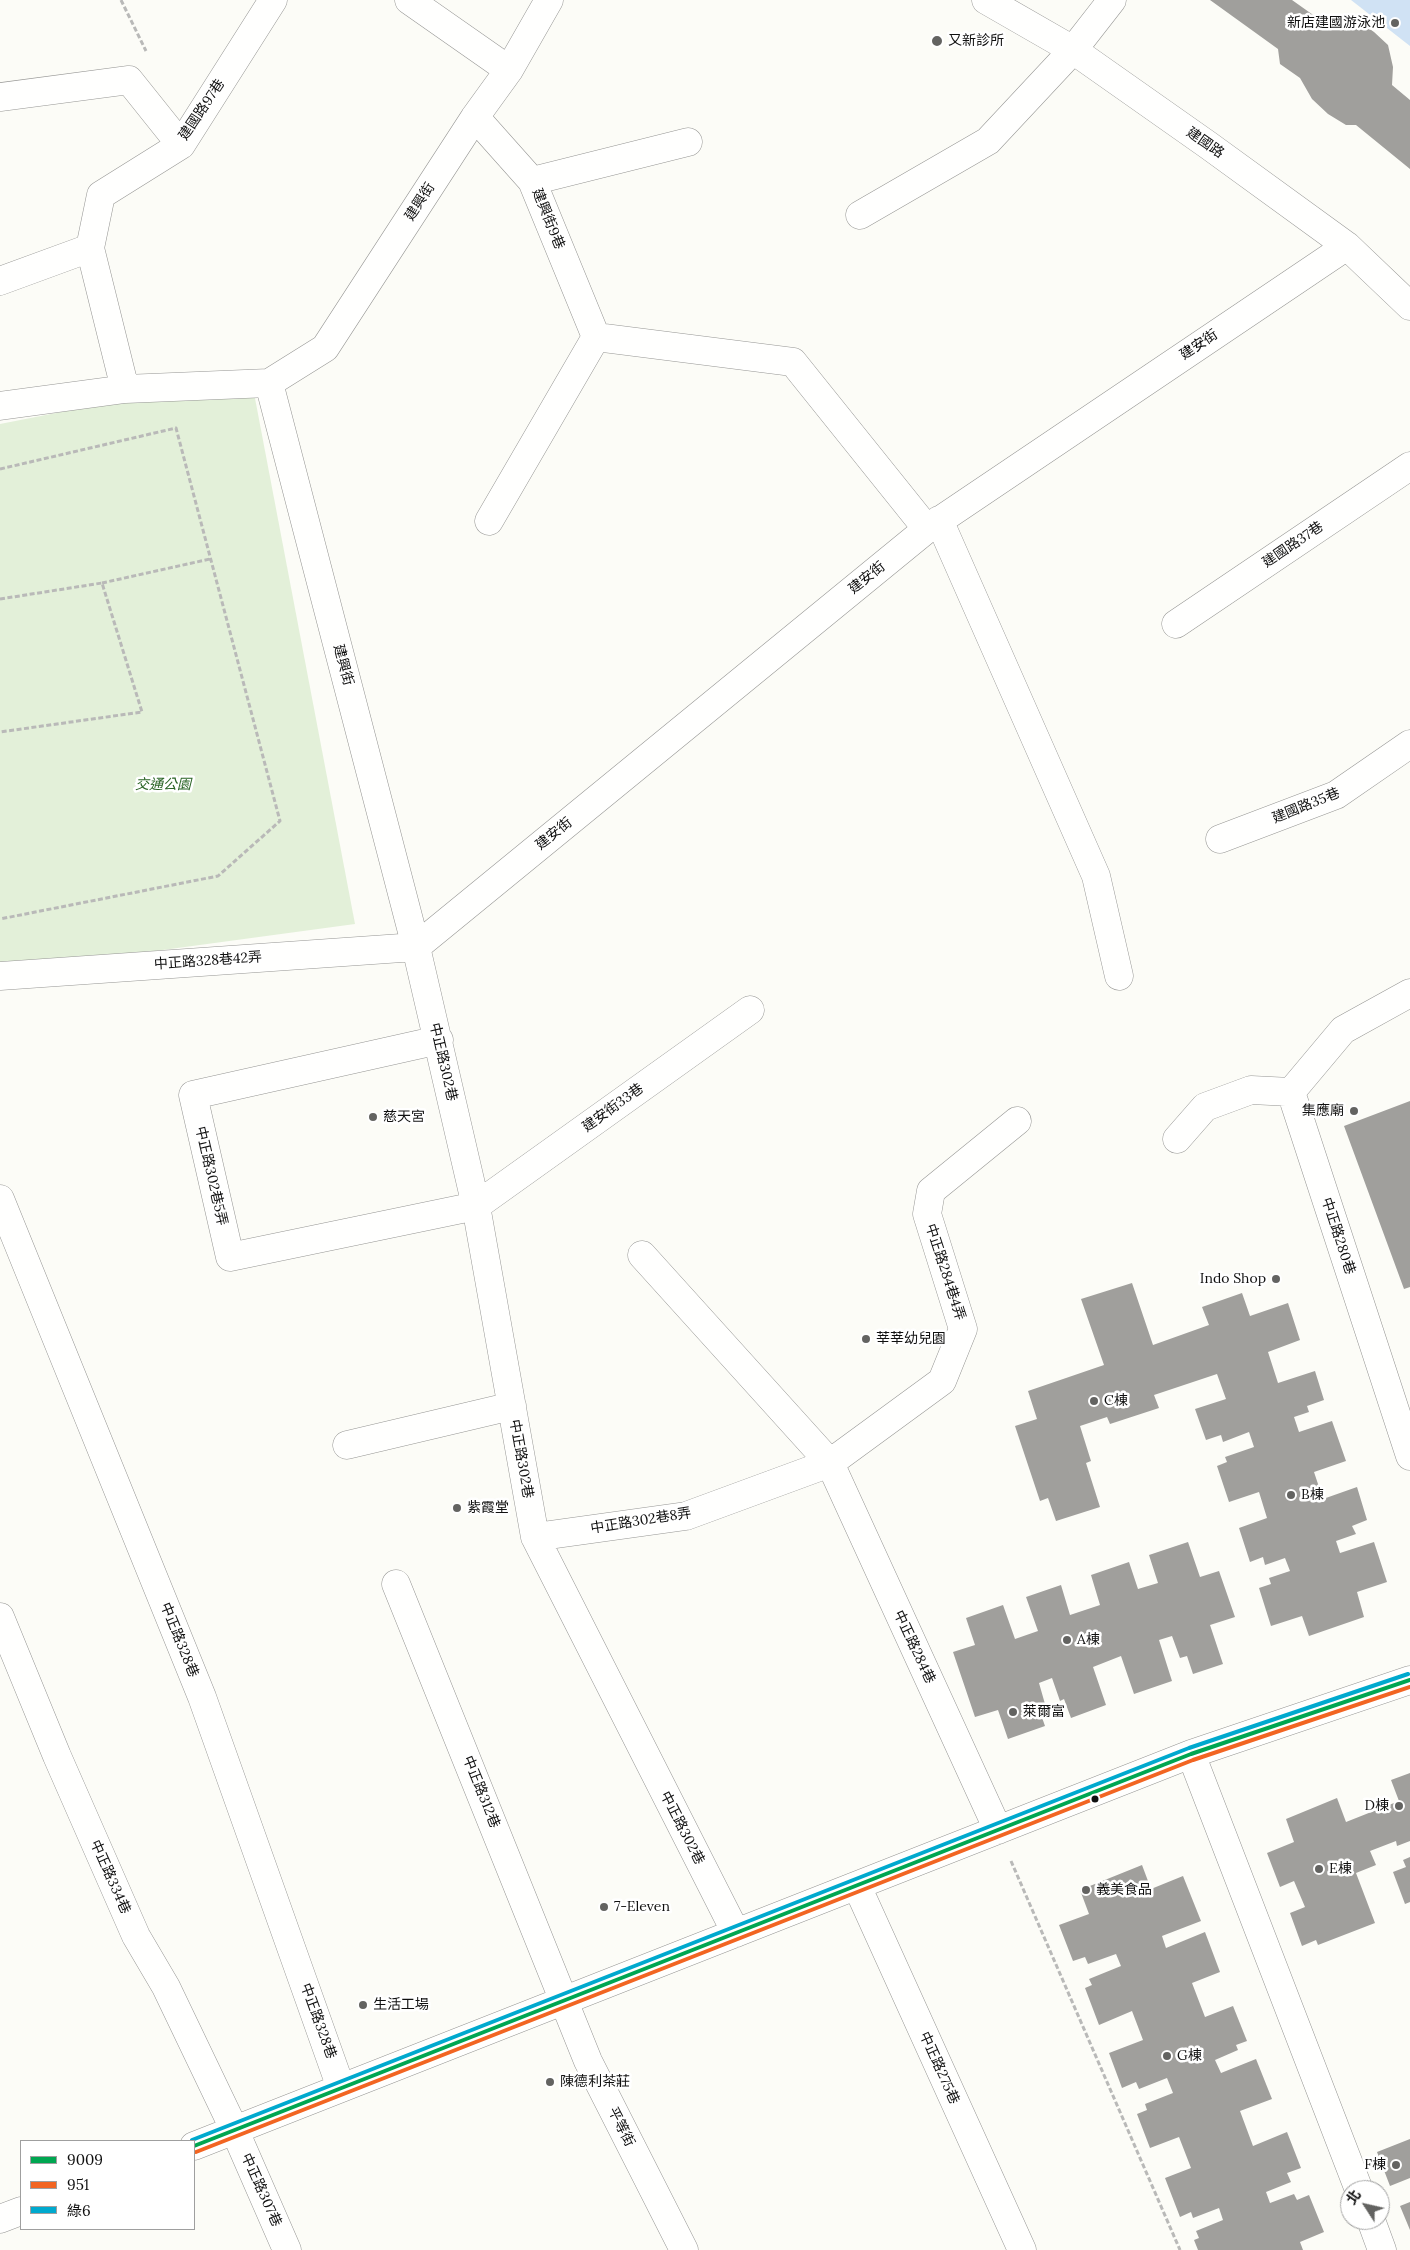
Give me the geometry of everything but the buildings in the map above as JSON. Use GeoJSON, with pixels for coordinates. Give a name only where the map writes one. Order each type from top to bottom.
{"type":"FeatureCollection","features":[{"type":"Feature","properties":{"kind":"street","name":"建國路97巷"},"geometry":{"type":"LineString","coordinates":[[129,80],[181,145],[273,0]]}},
{"type":"Feature","properties":{"kind":"street"},"geometry":{"type":"LineString","coordinates":[[409,0],[509,70]]}},
{"type":"Feature","properties":{"kind":"street","name":"建興街"},"geometry":{"type":"LineString","coordinates":[[416,947],[269,384],[325,348],[475,117],[509,70],[548,0]]}},
{"type":"Feature","properties":{"kind":"street","name":"建國路"},"geometry":{"type":"LineString","coordinates":[[986,0],[1073,50],[1208,145],[1346,246],[1410,306]]}},
{"type":"Feature","properties":{"kind":"street"},"geometry":{"type":"LineString","coordinates":[[860,215],[988,141],[1073,50],[1112,0]]}},
{"type":"Feature","properties":{"kind":"street"},"geometry":{"type":"LineString","coordinates":[[0,97],[129,80]]}},
{"type":"Feature","properties":{"kind":"street","name":"建興街9巷"},"geometry":{"type":"LineString","coordinates":[[475,117],[532,181],[596,337]]}},
{"type":"Feature","properties":{"kind":"street"},"geometry":{"type":"LineString","coordinates":[[532,181],[688,142]]}},
{"type":"Feature","properties":{"kind":"street"},"geometry":{"type":"LineString","coordinates":[[125,390],[90,248],[101,194],[181,145]]}},
{"type":"Feature","properties":{"kind":"street","name":"建安街"},"geometry":{"type":"LineString","coordinates":[[416,947],[933,525],[1346,246]]}},
{"type":"Feature","properties":{"kind":"street"},"geometry":{"type":"LineString","coordinates":[[0,280],[90,248]]}},
{"type":"Feature","properties":{"kind":"street"},"geometry":{"type":"LineString","coordinates":[[489,521],[596,337],[793,362],[933,525],[1096,876],[1119,976]]}},
{"type":"Feature","properties":{"kind":"street"},"geometry":{"type":"LineString","coordinates":[[0,406],[125,390],[269,384]]}},
{"type":"Feature","properties":{"kind":"street","name":"建國路37巷"},"geometry":{"type":"LineString","coordinates":[[1176,624],[1410,466]]}},
{"type":"Feature","properties":{"kind":"street","name":"建國路35巷"},"geometry":{"type":"LineString","coordinates":[[1220,839],[1336,795],[1410,744]]}},
{"type":"Feature","properties":{"kind":"street","name":"中正路328巷42弄"},"geometry":{"type":"LineString","coordinates":[[0,976],[416,947]]}},
{"type":"Feature","properties":{"kind":"street","name":"中正路302巷"},"geometry":{"type":"LineString","coordinates":[[416,947],[476,1206],[535,1537],[736,1933]]}},
{"type":"Feature","properties":{"kind":"street"},"geometry":{"type":"LineString","coordinates":[[1177,1139],[1205,1107],[1251,1090],[1291,1092],[1343,1030],[1410,993]]}},
{"type":"Feature","properties":{"kind":"street","name":"建安街33巷"},"geometry":{"type":"LineString","coordinates":[[476,1206],[750,1010]]}},
{"type":"Feature","properties":{"kind":"street","name":"中正路302巷5弄"},"geometry":{"type":"LineString","coordinates":[[438,1040],[193,1095],[230,1257],[476,1206]]}},
{"type":"Feature","properties":{"kind":"street","name":"中正路280巷"},"geometry":{"type":"LineString","coordinates":[[1291,1092],[1410,1456]]}},
{"type":"Feature","properties":{"kind":"street","name":"中正路284巷4弄"},"geometry":{"type":"LineString","coordinates":[[830,1463],[942,1381],[963,1329],[927,1214],[931,1191],[1017,1121]]}},
{"type":"Feature","properties":{"kind":"street","name":"中正路328巷"},"geometry":{"type":"LineString","coordinates":[[0,1199],[202,1697],[342,2088]]}},
{"type":"Feature","properties":{"kind":"street","name":"中正路284巷"},"geometry":{"type":"LineString","coordinates":[[642,1255],[830,1463],[998,1830]]}},
{"type":"Feature","properties":{"kind":"street"},"geometry":{"type":"LineString","coordinates":[[347,1445],[512,1406]]}},
{"type":"Feature","properties":{"kind":"street","name":"中正路302巷8弄"},"geometry":{"type":"LineString","coordinates":[[535,1537],[686,1516],[830,1463]]}},
{"type":"Feature","properties":{"kind":"street","name":"中正路312巷"},"geometry":{"type":"LineString","coordinates":[[396,1584],[564,2001]]}},
{"type":"Feature","properties":{"kind":"street","name":"中正路334巷"},"geometry":{"type":"LineString","coordinates":[[0,1617],[56,1756],[136,1936],[166,1987],[235,2130]]}},
{"type":"Feature","properties":{"kind":"street"},"geometry":{"type":"LineString","coordinates":[[195,2146],[1191,1754],[1410,1680]]}},
{"type":"Feature","properties":{"kind":"street"},"geometry":{"type":"LineString","coordinates":[[1191,1754],[1355,2180]]}},
{"type":"Feature","properties":{"kind":"street","name":"中正路275巷"},"geometry":{"type":"LineString","coordinates":[[857,1886],[1022,2250]]}},
{"type":"Feature","properties":{"kind":"street","name":"平等街"},"geometry":{"type":"LineString","coordinates":[[564,2001],[588,2060],[684,2250]]}},
{"type":"Feature","properties":{"kind":"street","name":"中正路307巷"},"geometry":{"type":"LineString","coordinates":[[235,2130],[287,2250]]}},
{"type":"Feature","properties":{"kind":"street"},"geometry":{"type":"LineString","coordinates":[[0,2219],[20,2211]]}},
{"type":"Feature","properties":{"kind":"street"},"geometry":{"type":"LineString","coordinates":[[1375,2230],[1382,2250]]}},
{"type":"Feature","properties":{"kind":"path"},"geometry":{"type":"LineString","coordinates":[[121,0],[147,53],[129,80]]}},
{"type":"Feature","properties":{"kind":"path"},"geometry":{"type":"LineString","coordinates":[[0,469],[176,428],[280,821],[218,876],[0,919]]}},
{"type":"Feature","properties":{"kind":"path"},"geometry":{"type":"LineString","coordinates":[[0,599],[102,583],[210,559]]}},
{"type":"Feature","properties":{"kind":"path"},"geometry":{"type":"LineString","coordinates":[[0,732],[142,712],[102,583]]}},
{"type":"Feature","properties":{"kind":"path"},"geometry":{"type":"LineString","coordinates":[[998,1830],[1180,2250]]}},
{"type":"Feature","properties":{"kind":"green space","name":"交通公園"},"geometry":{"type":"Polygon","coordinates":[[[158,393],[254,393],[355,924],[0,972],[0,424],[158,393]]]}},
{"type":"Feature","properties":{"kind":"water","name":"新店建國游泳池"},"geometry":{"type":"Polygon","coordinates":[[[1351,0],[1410,0],[1410,46],[1351,0]]]}},
{"type":"Feature","properties":{"kind":"transit line","name":"綠6"},"geometry":{"type":"LineString","coordinates":[[192,2140],[1189,1748],[1408,1674]]}},
{"type":"Feature","properties":{"kind":"transit line","name":"9009"},"geometry":{"type":"LineString","coordinates":[[195,2146],[1191,1754],[1410,1680]]}},
{"type":"Feature","properties":{"kind":"transit line","name":"951"},"geometry":{"type":"LineString","coordinates":[[196,2152],[1193,1760],[1410,1687]]}},
{"type":"Feature","properties":{"kind":"place","name":"新店建國游泳池"},"geometry":{"type":"Point","coordinates":[1395,23]}},
{"type":"Feature","properties":{"kind":"place","name":"又新診所"},"geometry":{"type":"Point","coordinates":[937,41]}},
{"type":"Feature","properties":{"kind":"place","name":"集應廟"},"geometry":{"type":"Point","coordinates":[1354,1111]}},
{"type":"Feature","properties":{"kind":"place","name":"慈天宮"},"geometry":{"type":"Point","coordinates":[373,1117]}},
{"type":"Feature","properties":{"kind":"place","name":"Indo Shop"},"geometry":{"type":"Point","coordinates":[1276,1279]}},
{"type":"Feature","properties":{"kind":"place","name":"莘莘幼兒園"},"geometry":{"type":"Point","coordinates":[866,1339]}},
{"type":"Feature","properties":{"kind":"place","name":"C棟"},"geometry":{"type":"Point","coordinates":[1094,1401]}},
{"type":"Feature","properties":{"kind":"place","name":"B棟"},"geometry":{"type":"Point","coordinates":[1291,1495]}},
{"type":"Feature","properties":{"kind":"place","name":"紫霞堂"},"geometry":{"type":"Point","coordinates":[457,1508]}},
{"type":"Feature","properties":{"kind":"place","name":"A棟"},"geometry":{"type":"Point","coordinates":[1067,1640]}},
{"type":"Feature","properties":{"kind":"place","name":"萊爾富"},"geometry":{"type":"Point","coordinates":[1013,1712]}},
{"type":"Feature","properties":{"kind":"place","name":"D棟"},"geometry":{"type":"Point","coordinates":[1399,1806]}},
{"type":"Feature","properties":{"kind":"place","name":"E棟"},"geometry":{"type":"Point","coordinates":[1319,1869]}},
{"type":"Feature","properties":{"kind":"place","name":"義美食品"},"geometry":{"type":"Point","coordinates":[1086,1890]}},
{"type":"Feature","properties":{"kind":"place","name":"7-Eleven"},"geometry":{"type":"Point","coordinates":[604,1907]}},
{"type":"Feature","properties":{"kind":"place","name":"生活工場"},"geometry":{"type":"Point","coordinates":[363,2005]}},
{"type":"Feature","properties":{"kind":"place","name":"G棟"},"geometry":{"type":"Point","coordinates":[1167,2056]}},
{"type":"Feature","properties":{"kind":"place","name":"陳德利茶莊"},"geometry":{"type":"Point","coordinates":[550,2082]}},
{"type":"Feature","properties":{"kind":"place","name":"F棟"},"geometry":{"type":"Point","coordinates":[1396,2165]}}]}
